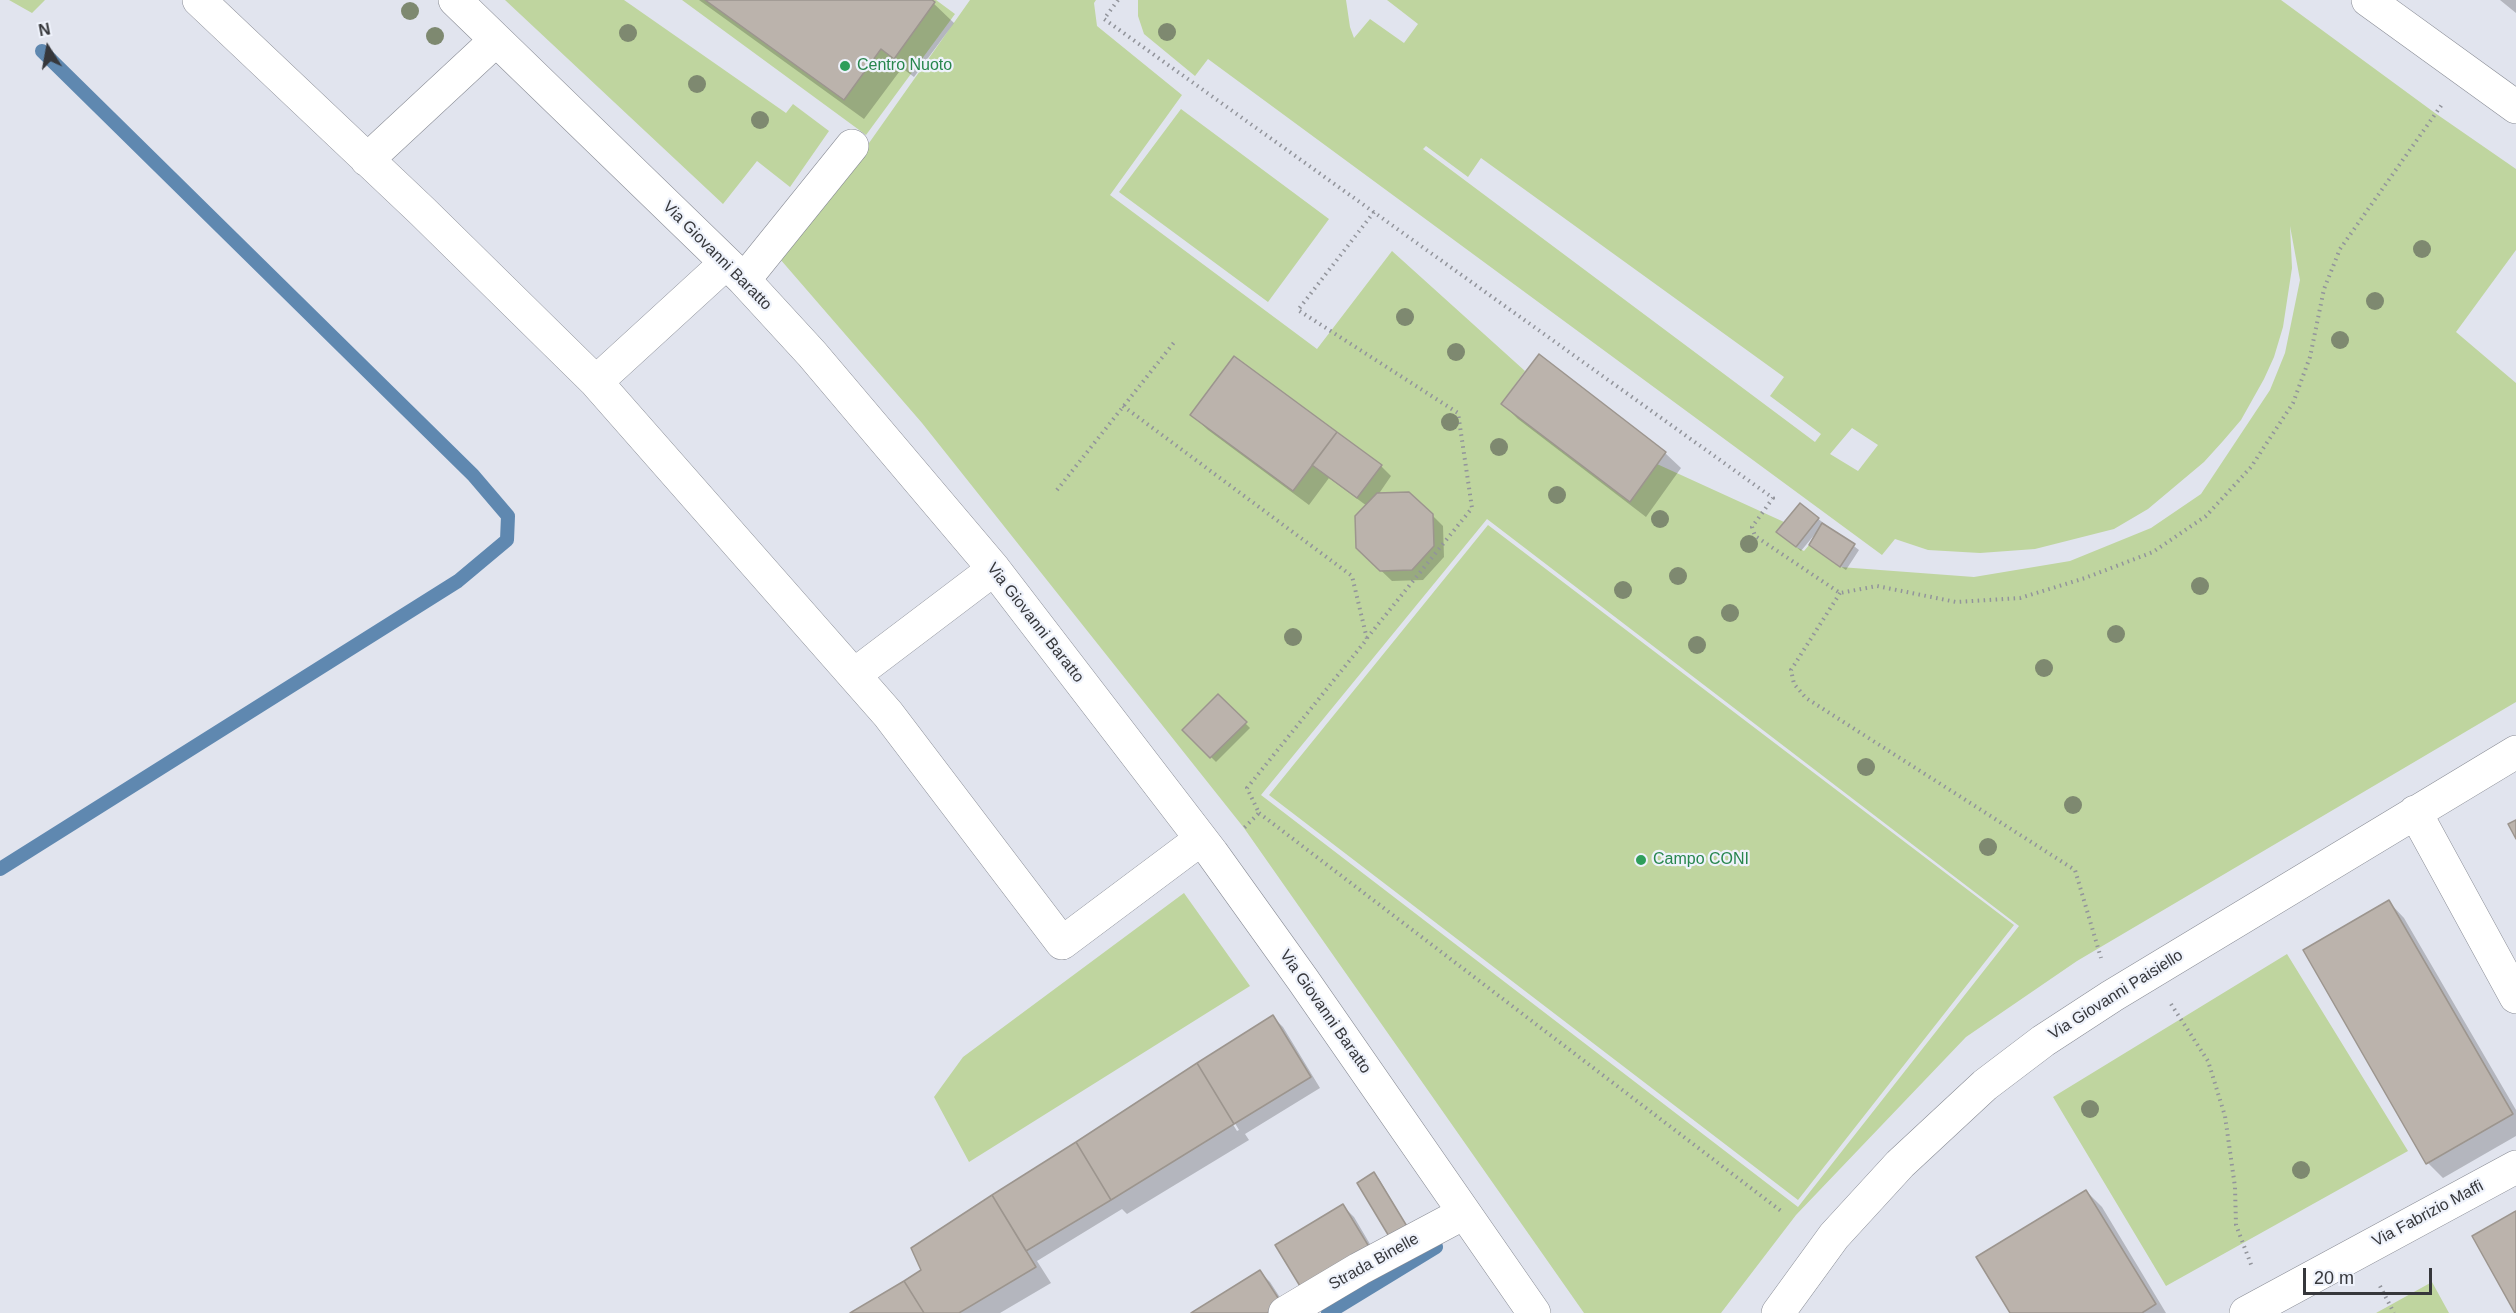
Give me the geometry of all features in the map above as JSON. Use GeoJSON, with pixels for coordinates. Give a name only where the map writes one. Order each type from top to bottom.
{"type":"FeatureCollection","features":[{"type":"Feature","properties":{"kind":"street"},"geometry":{"type":"LineString","coordinates":[[199,0],[596,382],[888,714],[1062,943],[1207,847]]}},
{"type":"Feature","properties":{"kind":"street","name":"Via Giovanni Baratto"},"geometry":{"type":"LineString","coordinates":[[455,0],[735,271],[812,354],[994,569],[1207,847],[1310,990],[1534,1313]]}},
{"type":"Feature","properties":{"kind":"street"},"geometry":{"type":"LineString","coordinates":[[2367,0],[2466,72],[2511,95]]}},
{"type":"Feature","properties":{"kind":"street"},"geometry":{"type":"LineString","coordinates":[[367,160],[495,41]]}},
{"type":"Feature","properties":{"kind":"street"},"geometry":{"type":"LineString","coordinates":[[596,382],[735,271],[852,146]]}},
{"type":"Feature","properties":{"kind":"street"},"geometry":{"type":"LineString","coordinates":[[854,675],[994,569]]}},
{"type":"Feature","properties":{"kind":"street","name":"Via Giovanni Paisiello"},"geometry":{"type":"LineString","coordinates":[[1778,1313],[1834,1236],[1900,1164],[1994,1079],[2043,1041],[2112,996],[2516,752]]}},
{"type":"Feature","properties":{"kind":"street"},"geometry":{"type":"LineString","coordinates":[[2415,812],[2516,997]]}},
{"type":"Feature","properties":{"kind":"street","name":"Via Fabrizio Maffi"},"geometry":{"type":"LineString","coordinates":[[2256,1307],[2516,1167]]}},
{"type":"Feature","properties":{"kind":"street","name":"Strada Binelle"},"geometry":{"type":"LineString","coordinates":[[1286,1313],[1359,1269],[1464,1213]]}},
{"type":"Feature","properties":{"kind":"path"},"geometry":{"type":"LineString","coordinates":[[1118,0],[1104,19],[1773,498],[1752,527],[1755,536],[1840,593],[1876,586],[1956,602],[2020,598],[2085,578],[2153,552],[2206,516],[2252,467],[2292,403],[2310,357],[2325,290],[2340,249],[2466,72]]}},
{"type":"Feature","properties":{"kind":"path"},"geometry":{"type":"LineString","coordinates":[[1374,212],[1298,310],[1458,413],[1473,508],[1247,788],[1259,813],[1781,1211]]}},
{"type":"Feature","properties":{"kind":"path"},"geometry":{"type":"LineString","coordinates":[[1057,490],[1176,340]]}},
{"type":"Feature","properties":{"kind":"path"},"geometry":{"type":"LineString","coordinates":[[1124,406],[1352,576],[1367,639]]}},
{"type":"Feature","properties":{"kind":"path"},"geometry":{"type":"LineString","coordinates":[[1840,593],[1791,670],[1794,684],[1806,698],[2075,870],[2112,996]]}},
{"type":"Feature","properties":{"kind":"path"},"geometry":{"type":"LineString","coordinates":[[1207,847],[1259,813]]}},
{"type":"Feature","properties":{"kind":"path"},"geometry":{"type":"LineString","coordinates":[[2152,973],[2208,1061],[2225,1116],[2235,1187],[2236,1225],[2256,1307]]}},
{"type":"Feature","properties":{"kind":"green space"},"geometry":{"type":"Polygon","coordinates":[[[9,0],[45,0],[32,13],[9,0]]]}},
{"type":"Feature","properties":{"kind":"green space"},"geometry":{"type":"Polygon","coordinates":[[[505,0],[624,0],[786,113],[793,104],[829,131],[790,187],[757,161],[723,204],[505,0]]]}},
{"type":"Feature","properties":{"kind":"green space","name":"Centro Nuoto"},"geometry":{"type":"Polygon","coordinates":[[[682,0],[936,0],[955,14],[866,135],[682,0]]]}},
{"type":"Feature","properties":{"kind":"green space"},"geometry":{"type":"Polygon","coordinates":[[[970,0],[1096,0],[1094,3],[1097,26],[1182,95],[1110,195],[1317,349],[1392,251],[1525,371],[1501,404],[1630,502],[1657,464],[1784,522],[1777,531],[1796,547],[1804,551],[1809,545],[1840,567],[1974,577],[2070,561],[2151,528],[2201,494],[2270,390],[2285,353],[2300,280],[2290,226],[2292,268],[2283,327],[2274,357],[2264,379],[2241,420],[2223,441],[2204,462],[2148,509],[2114,529],[2035,549],[1980,553],[1928,550],[1895,539],[1882,555],[1208,59],[1195,76],[1144,34],[1138,16],[1138,0],[1346,0],[1354,38],[1370,19],[1404,43],[1418,24],[1387,0],[2281,0],[2435,113],[2516,169],[2516,250],[2456,332],[2516,383],[2516,702],[2077,961],[1966,1037],[1796,1215],[1721,1313],[1584,1313],[1244,828],[922,423],[780,259],[869,143],[970,0]],[[1426,146],[1423,149],[1815,442],[1821,434],[1770,396],[1784,377],[1481,158],[1468,177],[1426,146]],[[1852,428],[1830,454],[1858,471],[1878,445],[1852,428]],[[1487,519],[1261,795],[1798,1207],[2019,926],[1487,519]]]}},
{"type":"Feature","properties":{"kind":"green space"},"geometry":{"type":"Polygon","coordinates":[[[1181,109],[1329,219],[1268,302],[1119,192],[1181,109]]]}},
{"type":"Feature","properties":{"kind":"green space","name":"Campo CONI"},"geometry":{"type":"Polygon","coordinates":[[[1488,525],[2014,925],[1798,1200],[1269,795],[1488,525]]]}},
{"type":"Feature","properties":{"kind":"green space"},"geometry":{"type":"Polygon","coordinates":[[[1184,893],[1250,986],[969,1162],[934,1097],[963,1057],[1184,893]]]}},
{"type":"Feature","properties":{"kind":"green space"},"geometry":{"type":"Polygon","coordinates":[[[2287,954],[2408,1151],[2166,1286],[2053,1097],[2287,954]]]}},
{"type":"Feature","properties":{"kind":"green space"},"geometry":{"type":"Polygon","coordinates":[[[2432,1282],[2449,1313],[2376,1313],[2432,1282]]]}},
{"type":"Feature","properties":{"kind":"building","name":"Centro Nuoto"},"geometry":{"type":"Polygon","coordinates":[[[705,0],[932,0],[935,2],[894,59],[881,49],[844,100],[705,0]]]}},
{"type":"Feature","properties":{"kind":"building"},"geometry":{"type":"Polygon","coordinates":[[[1539,354],[1666,452],[1630,502],[1501,404],[1539,354]]]}},
{"type":"Feature","properties":{"kind":"building"},"geometry":{"type":"Polygon","coordinates":[[[1234,356],[1337,432],[1293,491],[1190,415],[1234,356]]]}},
{"type":"Feature","properties":{"kind":"building"},"geometry":{"type":"Polygon","coordinates":[[[1337,432],[1382,465],[1357,498],[1312,465],[1337,432]]]}},
{"type":"Feature","properties":{"kind":"building"},"geometry":{"type":"Polygon","coordinates":[[[1409,492],[1433,514],[1434,546],[1412,570],[1380,571],[1356,548],[1355,516],[1377,493],[1409,492]]]}},
{"type":"Feature","properties":{"kind":"building"},"geometry":{"type":"Polygon","coordinates":[[[1800,503],[1819,518],[1796,547],[1776,532],[1800,503]]]}},
{"type":"Feature","properties":{"kind":"building"},"geometry":{"type":"Polygon","coordinates":[[[1822,523],[1855,544],[1840,567],[1809,545],[1822,523]]]}},
{"type":"Feature","properties":{"kind":"building"},"geometry":{"type":"Polygon","coordinates":[[[1218,694],[1247,722],[1210,758],[1182,730],[1218,694]]]}},
{"type":"Feature","properties":{"kind":"building"},"geometry":{"type":"Polygon","coordinates":[[[2516,820],[2516,839],[2508,824],[2516,820]]]}},
{"type":"Feature","properties":{"kind":"building"},"geometry":{"type":"Polygon","coordinates":[[[2389,900],[2513,1114],[2426,1164],[2303,950],[2389,900]]]}},
{"type":"Feature","properties":{"kind":"building"},"geometry":{"type":"Polygon","coordinates":[[[1273,1015],[1311,1077],[1234,1124],[1197,1063],[1273,1015]]]}},
{"type":"Feature","properties":{"kind":"building"},"geometry":{"type":"Polygon","coordinates":[[[1197,1063],[1234,1124],[1111,1200],[1076,1142],[1197,1063]]]}},
{"type":"Feature","properties":{"kind":"building"},"geometry":{"type":"Polygon","coordinates":[[[1076,1142],[1111,1200],[1026,1251],[992,1195],[1076,1142]]]}},
{"type":"Feature","properties":{"kind":"building"},"geometry":{"type":"Polygon","coordinates":[[[1374,1172],[1408,1228],[1390,1238],[1357,1183],[1374,1172]]]}},
{"type":"Feature","properties":{"kind":"building"},"geometry":{"type":"Polygon","coordinates":[[[2086,1190],[2156,1304],[2142,1313],[2010,1313],[1976,1257],[2086,1190]]]}},
{"type":"Feature","properties":{"kind":"building"},"geometry":{"type":"Polygon","coordinates":[[[992,1195],[1036,1267],[959,1313],[924,1313],[904,1281],[921,1270],[911,1248],[992,1195]]]}},
{"type":"Feature","properties":{"kind":"building"},"geometry":{"type":"Polygon","coordinates":[[[1343,1204],[1371,1250],[1303,1291],[1275,1245],[1343,1204]]]}},
{"type":"Feature","properties":{"kind":"building"},"geometry":{"type":"Polygon","coordinates":[[[2516,1211],[2516,1313],[2515,1313],[2472,1236],[2516,1211]]]}},
{"type":"Feature","properties":{"kind":"building"},"geometry":{"type":"Polygon","coordinates":[[[1260,1270],[1282,1304],[1267,1313],[1191,1313],[1260,1270]]]}},
{"type":"Feature","properties":{"kind":"building"},"geometry":{"type":"Polygon","coordinates":[[[904,1281],[924,1313],[850,1313],[904,1281]]]}},
{"type":"Feature","properties":{"kind":"waterway"},"geometry":{"type":"LineString","coordinates":[[0,869],[458,581],[507,540],[508,516],[473,475],[42,51]]}},
{"type":"Feature","properties":{"kind":"waterway"},"geometry":{"type":"LineString","coordinates":[[1328,1313],[1436,1247]]}},
{"type":"Feature","properties":{"kind":"place","name":"Centro Nuoto"},"geometry":{"type":"Point","coordinates":[845,66]}},
{"type":"Feature","properties":{"kind":"place","name":"Campo CONI"},"geometry":{"type":"Point","coordinates":[1641,860]}}]}
